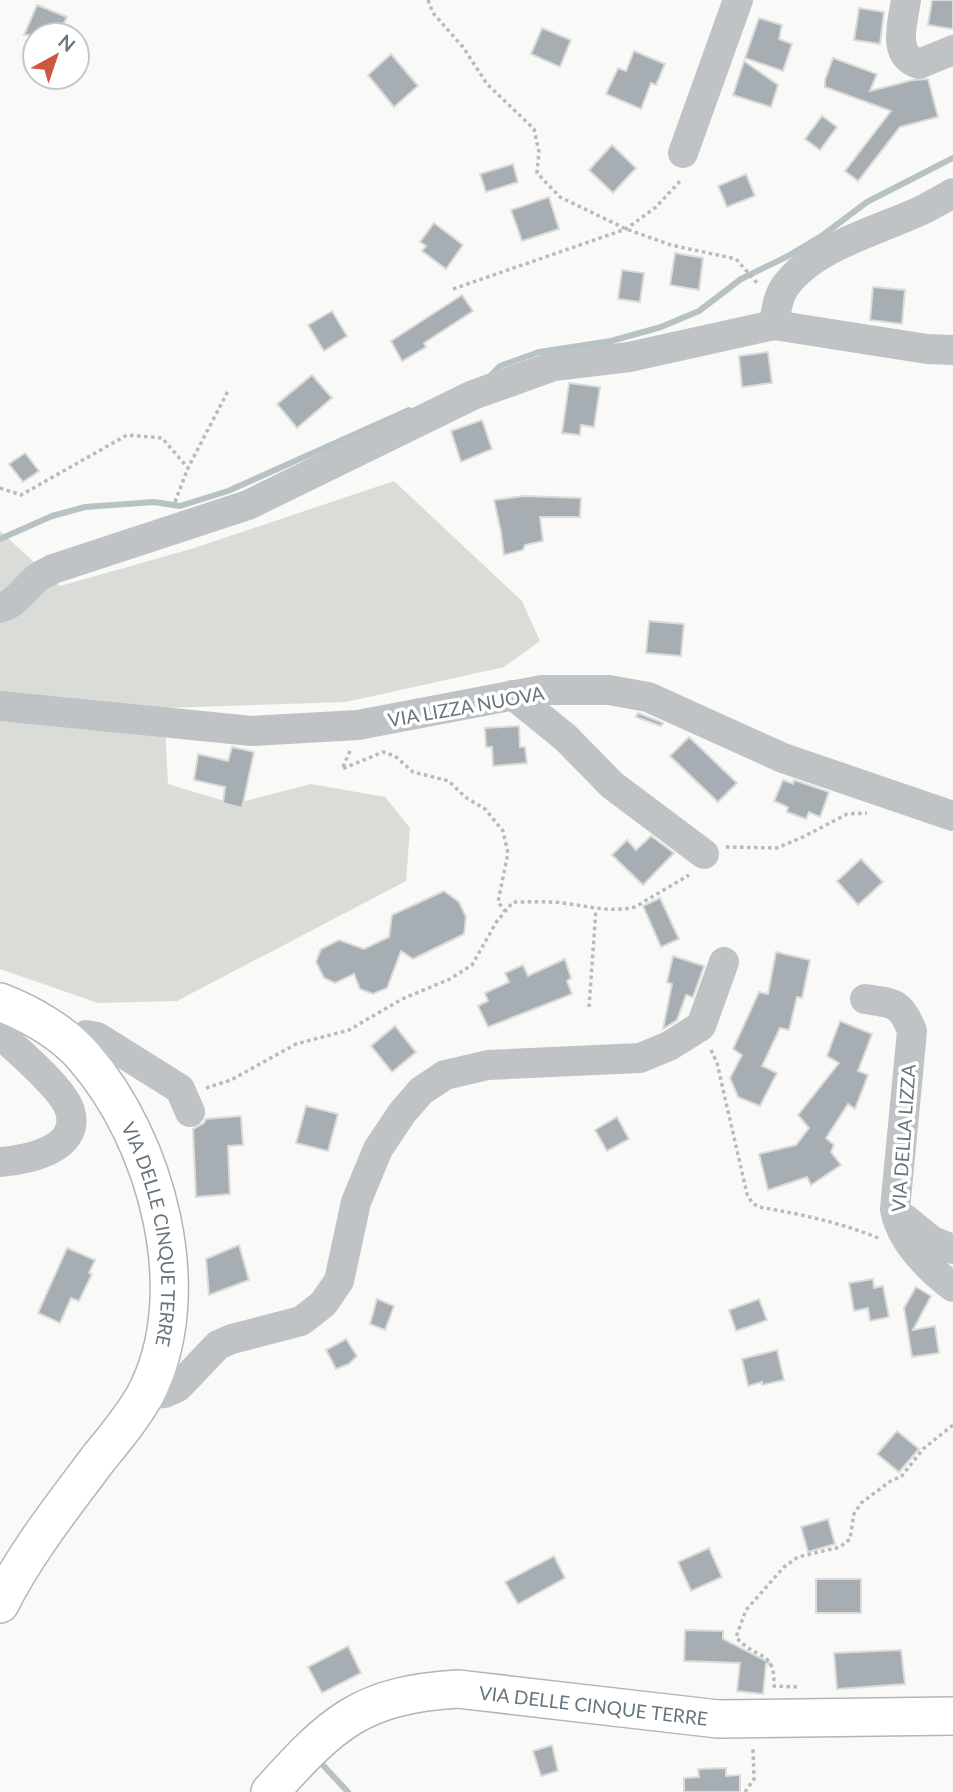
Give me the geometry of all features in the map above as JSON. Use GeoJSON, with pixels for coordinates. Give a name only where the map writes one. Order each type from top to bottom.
{"type":"FeatureCollection","features":[{"type":"Feature","properties":{"kind":"main road","name":"VIA DELLE CINQUE TERRE"},"geometry":{"type":"LineString","coordinates":[[0,1002],[71,1044],[85,1057],[126,1119],[142,1152],[163,1220],[171,1270],[162,1353],[146,1394],[57,1513],[23,1562],[0,1604]]}},
{"type":"Feature","properties":{"kind":"main road","name":"VIA DELLE CINQUE TERRE"},"geometry":{"type":"LineString","coordinates":[[270,1792],[308,1751],[353,1714],[388,1699],[418,1692],[458,1689],[718,1719],[953,1716]]}},
{"type":"Feature","properties":{"kind":"street"},"geometry":{"type":"LineString","coordinates":[[683,153],[738,0]]}},
{"type":"Feature","properties":{"kind":"street"},"geometry":{"type":"LineString","coordinates":[[906,0],[901,40],[905,56],[919,64],[953,50]]}},
{"type":"Feature","properties":{"kind":"street"},"geometry":{"type":"LineString","coordinates":[[774,325],[778,300],[784,288],[815,259],[838,246],[921,211],[953,193]]}},
{"type":"Feature","properties":{"kind":"street"},"geometry":{"type":"LineString","coordinates":[[0,608],[7,606],[38,577],[53,569],[248,505],[473,396],[554,366],[629,356],[774,325],[927,349],[953,350]]}},
{"type":"Feature","properties":{"kind":"street","name":"VIA LIZZA NUOVA"},"geometry":{"type":"LineString","coordinates":[[0,706],[252,731],[358,725],[542,690],[609,690],[648,697],[783,758],[951,813]]}},
{"type":"Feature","properties":{"kind":"street"},"geometry":{"type":"LineString","coordinates":[[513,695],[566,738],[612,785],[704,854]]}},
{"type":"Feature","properties":{"kind":"street"},"geometry":{"type":"LineString","coordinates":[[146,1394],[165,1393],[178,1387],[218,1345],[301,1321],[323,1304],[340,1281],[356,1202],[378,1149],[402,1113],[421,1091],[444,1074],[488,1065],[640,1058],[669,1046],[701,1026],[724,962]]}},
{"type":"Feature","properties":{"kind":"street","name":"VIA DELLA LIZZA"},"geometry":{"type":"LineString","coordinates":[[865,999],[893,1003],[902,1009],[912,1031],[895,1209],[897,1222],[936,1274],[953,1287]]}},
{"type":"Feature","properties":{"kind":"street"},"geometry":{"type":"LineString","coordinates":[[0,1034],[60,1093],[70,1109],[71,1119],[68,1134],[56,1147],[16,1161],[0,1162]]}},
{"type":"Feature","properties":{"kind":"street"},"geometry":{"type":"LineString","coordinates":[[71,1044],[86,1035],[97,1037],[185,1100]]}},
{"type":"Feature","properties":{"kind":"street"},"geometry":{"type":"LineString","coordinates":[[895,1209],[918,1231],[953,1250]]}},
{"type":"Feature","properties":{"kind":"path"},"geometry":{"type":"LineString","coordinates":[[428,0],[433,13],[463,47],[487,84],[534,129],[539,152],[537,173],[560,197],[626,229],[671,245],[736,259],[759,285]]}},
{"type":"Feature","properties":{"kind":"path"},"geometry":{"type":"LineString","coordinates":[[453,289],[626,229],[656,207],[684,177],[683,153]]}},
{"type":"Feature","properties":{"kind":"path"},"geometry":{"type":"LineString","coordinates":[[175,501],[188,468],[228,391]]}},
{"type":"Feature","properties":{"kind":"path"},"geometry":{"type":"LineString","coordinates":[[0,488],[21,495],[127,435],[162,439],[188,468]]}},
{"type":"Feature","properties":{"kind":"path"},"geometry":{"type":"LineString","coordinates":[[322,728],[342,737],[352,747],[342,769],[383,752],[395,756],[413,772],[449,781],[465,797],[494,818],[503,831],[508,853],[508,865],[498,902],[505,911]]}},
{"type":"Feature","properties":{"kind":"path"},"geometry":{"type":"LineString","coordinates":[[185,1100],[231,1080],[296,1044],[349,1030],[402,999],[450,979],[472,965],[497,921],[513,902],[560,903],[596,909],[635,907],[691,873],[704,854],[720,846],[777,848],[803,837]]}},
{"type":"Feature","properties":{"kind":"path"},"geometry":{"type":"LineString","coordinates":[[589,1007],[596,909]]}},
{"type":"Feature","properties":{"kind":"path"},"geometry":{"type":"LineString","coordinates":[[701,1026],[717,1063],[747,1194],[752,1203],[759,1207],[845,1225],[920,1255]]}},
{"type":"Feature","properties":{"kind":"path"},"geometry":{"type":"LineString","coordinates":[[774,1686],[775,1670],[769,1660],[743,1645],[736,1637],[746,1610],[784,1567],[798,1557],[841,1547],[850,1539],[854,1514],[861,1503],[892,1480],[901,1477],[923,1449],[953,1425]]}},
{"type":"Feature","properties":{"kind":"path"},"geometry":{"type":"LineString","coordinates":[[745,1792],[754,1779],[755,1757]]}},
{"type":"Feature","properties":{"kind":"shaded area"},"geometry":{"type":"Polygon","coordinates":[[[394,481],[522,601],[540,641],[504,667],[346,702],[164,708],[168,784],[234,804],[311,784],[385,797],[410,828],[406,881],[177,1001],[98,1003],[0,969],[0,531],[60,586],[191,549],[394,481]]]}},
{"type":"Feature","properties":{"kind":"building"},"geometry":{"type":"Polygon","coordinates":[[[932,0],[953,0],[953,29],[928,25],[932,0]]]}},
{"type":"Feature","properties":{"kind":"building"},"geometry":{"type":"Polygon","coordinates":[[[37,5],[67,17],[65,21],[30,21],[37,5]]]}},
{"type":"Feature","properties":{"kind":"building"},"geometry":{"type":"Polygon","coordinates":[[[859,8],[884,12],[880,44],[854,40],[859,8]]]}},
{"type":"Feature","properties":{"kind":"building"},"geometry":{"type":"Polygon","coordinates":[[[759,18],[782,25],[779,39],[792,44],[783,71],[745,58],[759,18]]]}},
{"type":"Feature","properties":{"kind":"building"},"geometry":{"type":"Polygon","coordinates":[[[542,28],[571,40],[560,67],[531,54],[542,28]]]}},
{"type":"Feature","properties":{"kind":"building"},"geometry":{"type":"Polygon","coordinates":[[[634,51],[665,64],[656,85],[651,83],[641,109],[606,94],[618,68],[626,71],[634,51]]]}},
{"type":"Feature","properties":{"kind":"building"},"geometry":{"type":"Polygon","coordinates":[[[391,54],[418,86],[394,107],[368,75],[391,54]]]}},
{"type":"Feature","properties":{"kind":"building"},"geometry":{"type":"Polygon","coordinates":[[[833,58],[877,74],[870,91],[928,79],[938,117],[900,127],[858,181],[845,171],[891,111],[825,87],[833,58]]]}},
{"type":"Feature","properties":{"kind":"building"},"geometry":{"type":"Polygon","coordinates":[[[744,61],[778,85],[771,107],[733,95],[744,61]]]}},
{"type":"Feature","properties":{"kind":"building"},"geometry":{"type":"Polygon","coordinates":[[[822,116],[837,127],[820,150],[805,139],[822,116]]]}},
{"type":"Feature","properties":{"kind":"building"},"geometry":{"type":"Polygon","coordinates":[[[612,145],[636,168],[613,193],[589,170],[612,145]]]}},
{"type":"Feature","properties":{"kind":"building"},"geometry":{"type":"Polygon","coordinates":[[[513,164],[518,182],[486,192],[480,174],[513,164]]]}},
{"type":"Feature","properties":{"kind":"building"},"geometry":{"type":"Polygon","coordinates":[[[746,174],[755,196],[727,207],[718,186],[746,174]]]}},
{"type":"Feature","properties":{"kind":"building"},"geometry":{"type":"Polygon","coordinates":[[[549,197],[559,229],[522,241],[511,210],[549,197]]]}},
{"type":"Feature","properties":{"kind":"building"},"geometry":{"type":"Polygon","coordinates":[[[434,223],[463,245],[446,269],[422,251],[426,246],[420,242],[434,223]]]}},
{"type":"Feature","properties":{"kind":"building"},"geometry":{"type":"Polygon","coordinates":[[[675,253],[703,258],[699,290],[670,285],[675,253]]]}},
{"type":"Feature","properties":{"kind":"building"},"geometry":{"type":"Polygon","coordinates":[[[622,270],[644,273],[640,302],[618,299],[622,270]]]}},
{"type":"Feature","properties":{"kind":"building"},"geometry":{"type":"Polygon","coordinates":[[[873,287],[905,290],[902,324],[870,320],[873,287]]]}},
{"type":"Feature","properties":{"kind":"building"},"geometry":{"type":"Polygon","coordinates":[[[462,295],[473,311],[424,343],[426,347],[402,361],[391,341],[462,295]]]}},
{"type":"Feature","properties":{"kind":"building"},"geometry":{"type":"Polygon","coordinates":[[[332,311],[347,336],[324,351],[308,325],[332,311]]]}},
{"type":"Feature","properties":{"kind":"building"},"geometry":{"type":"Polygon","coordinates":[[[768,352],[772,383],[742,387],[739,356],[768,352]]]}},
{"type":"Feature","properties":{"kind":"building"},"geometry":{"type":"Polygon","coordinates":[[[312,375],[332,398],[297,428],[277,404],[312,375]]]}},
{"type":"Feature","properties":{"kind":"building"},"geometry":{"type":"Polygon","coordinates":[[[569,383],[600,387],[594,427],[581,425],[580,435],[562,433],[569,383]]]}},
{"type":"Feature","properties":{"kind":"building"},"geometry":{"type":"Polygon","coordinates":[[[482,420],[492,449],[461,462],[451,431],[482,420]]]}},
{"type":"Feature","properties":{"kind":"building"},"geometry":{"type":"Polygon","coordinates":[[[25,453],[39,471],[23,482],[9,464],[25,453]]]}},
{"type":"Feature","properties":{"kind":"building"},"geometry":{"type":"Polygon","coordinates":[[[524,496],[581,498],[580,517],[540,517],[543,541],[525,545],[523,550],[504,555],[494,500],[524,496]]]}},
{"type":"Feature","properties":{"kind":"building"},"geometry":{"type":"Polygon","coordinates":[[[649,621],[684,624],[681,656],[646,653],[649,621]]]}},
{"type":"Feature","properties":{"kind":"building"},"geometry":{"type":"Polygon","coordinates":[[[638,713],[663,723],[661,726],[636,717],[638,713]]]}},
{"type":"Feature","properties":{"kind":"building"},"geometry":{"type":"Polygon","coordinates":[[[519,726],[520,747],[525,747],[527,763],[493,766],[492,747],[486,747],[485,728],[519,726]]]}},
{"type":"Feature","properties":{"kind":"building"},"geometry":{"type":"Polygon","coordinates":[[[689,737],[737,783],[718,802],[670,756],[689,737]]]}},
{"type":"Feature","properties":{"kind":"building"},"geometry":{"type":"Polygon","coordinates":[[[232,747],[254,752],[242,808],[223,803],[225,787],[194,780],[198,754],[228,761],[232,747]]]}},
{"type":"Feature","properties":{"kind":"building"},"geometry":{"type":"Polygon","coordinates":[[[783,780],[793,784],[794,780],[829,792],[820,817],[809,812],[806,819],[787,812],[788,807],[774,801],[783,780]]]}},
{"type":"Feature","properties":{"kind":"building"},"geometry":{"type":"Polygon","coordinates":[[[651,836],[674,853],[643,885],[612,855],[627,840],[636,850],[651,836]]]}},
{"type":"Feature","properties":{"kind":"building"},"geometry":{"type":"Polygon","coordinates":[[[861,859],[883,882],[858,905],[837,881],[861,859]]]}},
{"type":"Feature","properties":{"kind":"building"},"geometry":{"type":"Polygon","coordinates":[[[444,891],[459,902],[466,917],[464,934],[413,959],[401,951],[387,988],[373,994],[360,989],[354,974],[335,983],[324,978],[316,962],[321,949],[339,940],[364,949],[389,937],[392,915],[444,891]]]}},
{"type":"Feature","properties":{"kind":"building"},"geometry":{"type":"Polygon","coordinates":[[[660,898],[679,939],[661,947],[643,906],[660,898]]]}},
{"type":"Feature","properties":{"kind":"building"},"geometry":{"type":"Polygon","coordinates":[[[776,952],[810,960],[802,998],[797,997],[789,1030],[780,1028],[762,1066],[777,1073],[760,1106],[738,1097],[730,1078],[742,1055],[733,1049],[759,992],[768,994],[776,952]]]}},
{"type":"Feature","properties":{"kind":"building"},"geometry":{"type":"Polygon","coordinates":[[[673,956],[704,966],[693,997],[686,995],[677,1020],[663,1029],[672,984],[667,982],[673,956]]]}},
{"type":"Feature","properties":{"kind":"building"},"geometry":{"type":"Polygon","coordinates":[[[565,959],[571,978],[567,981],[572,994],[488,1027],[478,1006],[488,1001],[485,993],[509,982],[505,973],[523,965],[528,976],[565,959]]]}},
{"type":"Feature","properties":{"kind":"building"},"geometry":{"type":"Polygon","coordinates":[[[840,1021],[872,1034],[858,1071],[868,1075],[855,1109],[848,1104],[826,1138],[834,1145],[831,1152],[841,1165],[811,1185],[807,1177],[768,1190],[759,1154],[796,1145],[809,1128],[798,1115],[839,1063],[827,1056],[840,1021]]]}},
{"type":"Feature","properties":{"kind":"building"},"geometry":{"type":"Polygon","coordinates":[[[395,1026],[416,1052],[392,1072],[371,1046],[395,1026]]]}},
{"type":"Feature","properties":{"kind":"building"},"geometry":{"type":"Polygon","coordinates":[[[306,1106],[338,1114],[328,1151],[296,1143],[306,1106]]]}},
{"type":"Feature","properties":{"kind":"building"},"geometry":{"type":"Polygon","coordinates":[[[241,1116],[243,1145],[228,1146],[230,1194],[196,1197],[193,1129],[206,1119],[241,1116]]]}},
{"type":"Feature","properties":{"kind":"building"},"geometry":{"type":"Polygon","coordinates":[[[617,1117],[629,1139],[607,1151],[595,1130],[617,1117]]]}},
{"type":"Feature","properties":{"kind":"building"},"geometry":{"type":"Polygon","coordinates":[[[239,1245],[249,1280],[209,1295],[206,1259],[239,1245]]]}},
{"type":"Feature","properties":{"kind":"building"},"geometry":{"type":"Polygon","coordinates":[[[67,1248],[95,1260],[89,1273],[92,1274],[79,1301],[71,1298],[60,1323],[38,1313],[67,1248]]]}},
{"type":"Feature","properties":{"kind":"building"},"geometry":{"type":"Polygon","coordinates":[[[873,1279],[874,1288],[883,1286],[889,1317],[870,1321],[868,1308],[854,1311],[849,1283],[873,1279]]]}},
{"type":"Feature","properties":{"kind":"building"},"geometry":{"type":"Polygon","coordinates":[[[916,1287],[931,1296],[913,1330],[935,1326],[939,1353],[912,1357],[904,1308],[916,1287]]]}},
{"type":"Feature","properties":{"kind":"building"},"geometry":{"type":"Polygon","coordinates":[[[377,1299],[394,1306],[385,1330],[370,1324],[377,1299]]]}},
{"type":"Feature","properties":{"kind":"building"},"geometry":{"type":"Polygon","coordinates":[[[759,1299],[767,1320],[736,1331],[729,1310],[759,1299]]]}},
{"type":"Feature","properties":{"kind":"building"},"geometry":{"type":"Polygon","coordinates":[[[346,1339],[357,1356],[349,1364],[336,1369],[326,1350],[346,1339]]]}},
{"type":"Feature","properties":{"kind":"building"},"geometry":{"type":"Polygon","coordinates":[[[777,1350],[784,1380],[748,1386],[742,1359],[777,1350]]]}},
{"type":"Feature","properties":{"kind":"building"},"geometry":{"type":"Polygon","coordinates":[[[897,1431],[919,1449],[899,1472],[877,1454],[897,1431]]]}},
{"type":"Feature","properties":{"kind":"building"},"geometry":{"type":"Polygon","coordinates":[[[828,1519],[835,1544],[808,1552],[801,1527],[828,1519]]]}},
{"type":"Feature","properties":{"kind":"building"},"geometry":{"type":"Polygon","coordinates":[[[709,1548],[722,1577],[691,1591],[678,1562],[709,1548]]]}},
{"type":"Feature","properties":{"kind":"building"},"geometry":{"type":"Polygon","coordinates":[[[554,1556],[565,1578],[518,1604],[505,1582],[554,1556]]]}},
{"type":"Feature","properties":{"kind":"building"},"geometry":{"type":"Polygon","coordinates":[[[816,1579],[861,1579],[861,1613],[816,1613],[816,1579]]]}},
{"type":"Feature","properties":{"kind":"building"},"geometry":{"type":"Polygon","coordinates":[[[685,1630],[723,1631],[723,1639],[772,1664],[766,1664],[763,1694],[737,1691],[740,1663],[684,1661],[685,1630]]]}},
{"type":"Feature","properties":{"kind":"building"},"geometry":{"type":"Polygon","coordinates":[[[348,1646],[361,1673],[322,1693],[308,1667],[348,1646]]]}},
{"type":"Feature","properties":{"kind":"building"},"geometry":{"type":"Polygon","coordinates":[[[901,1650],[905,1684],[837,1689],[834,1653],[901,1650]]]}},
{"type":"Feature","properties":{"kind":"building"},"geometry":{"type":"Polygon","coordinates":[[[552,1745],[558,1771],[541,1776],[533,1751],[552,1745]]]}},
{"type":"Feature","properties":{"kind":"building"},"geometry":{"type":"Polygon","coordinates":[[[726,1768],[726,1776],[740,1775],[740,1792],[684,1792],[684,1778],[699,1777],[698,1769],[726,1768]]]}},
{"type":"Feature","properties":{"kind":"waterway"},"geometry":{"type":"LineString","coordinates":[[490,376],[500,366],[539,352],[611,341],[661,327],[699,311],[741,279],[823,235],[867,202],[953,158]]}},
{"type":"Feature","properties":{"kind":"waterway"},"geometry":{"type":"LineString","coordinates":[[0,539],[52,516],[85,507],[154,502],[180,506],[228,491],[409,410]]}},
{"type":"Feature","properties":{"kind":"waterway"},"geometry":{"type":"LineString","coordinates":[[320,1762],[348,1792]]}}]}
